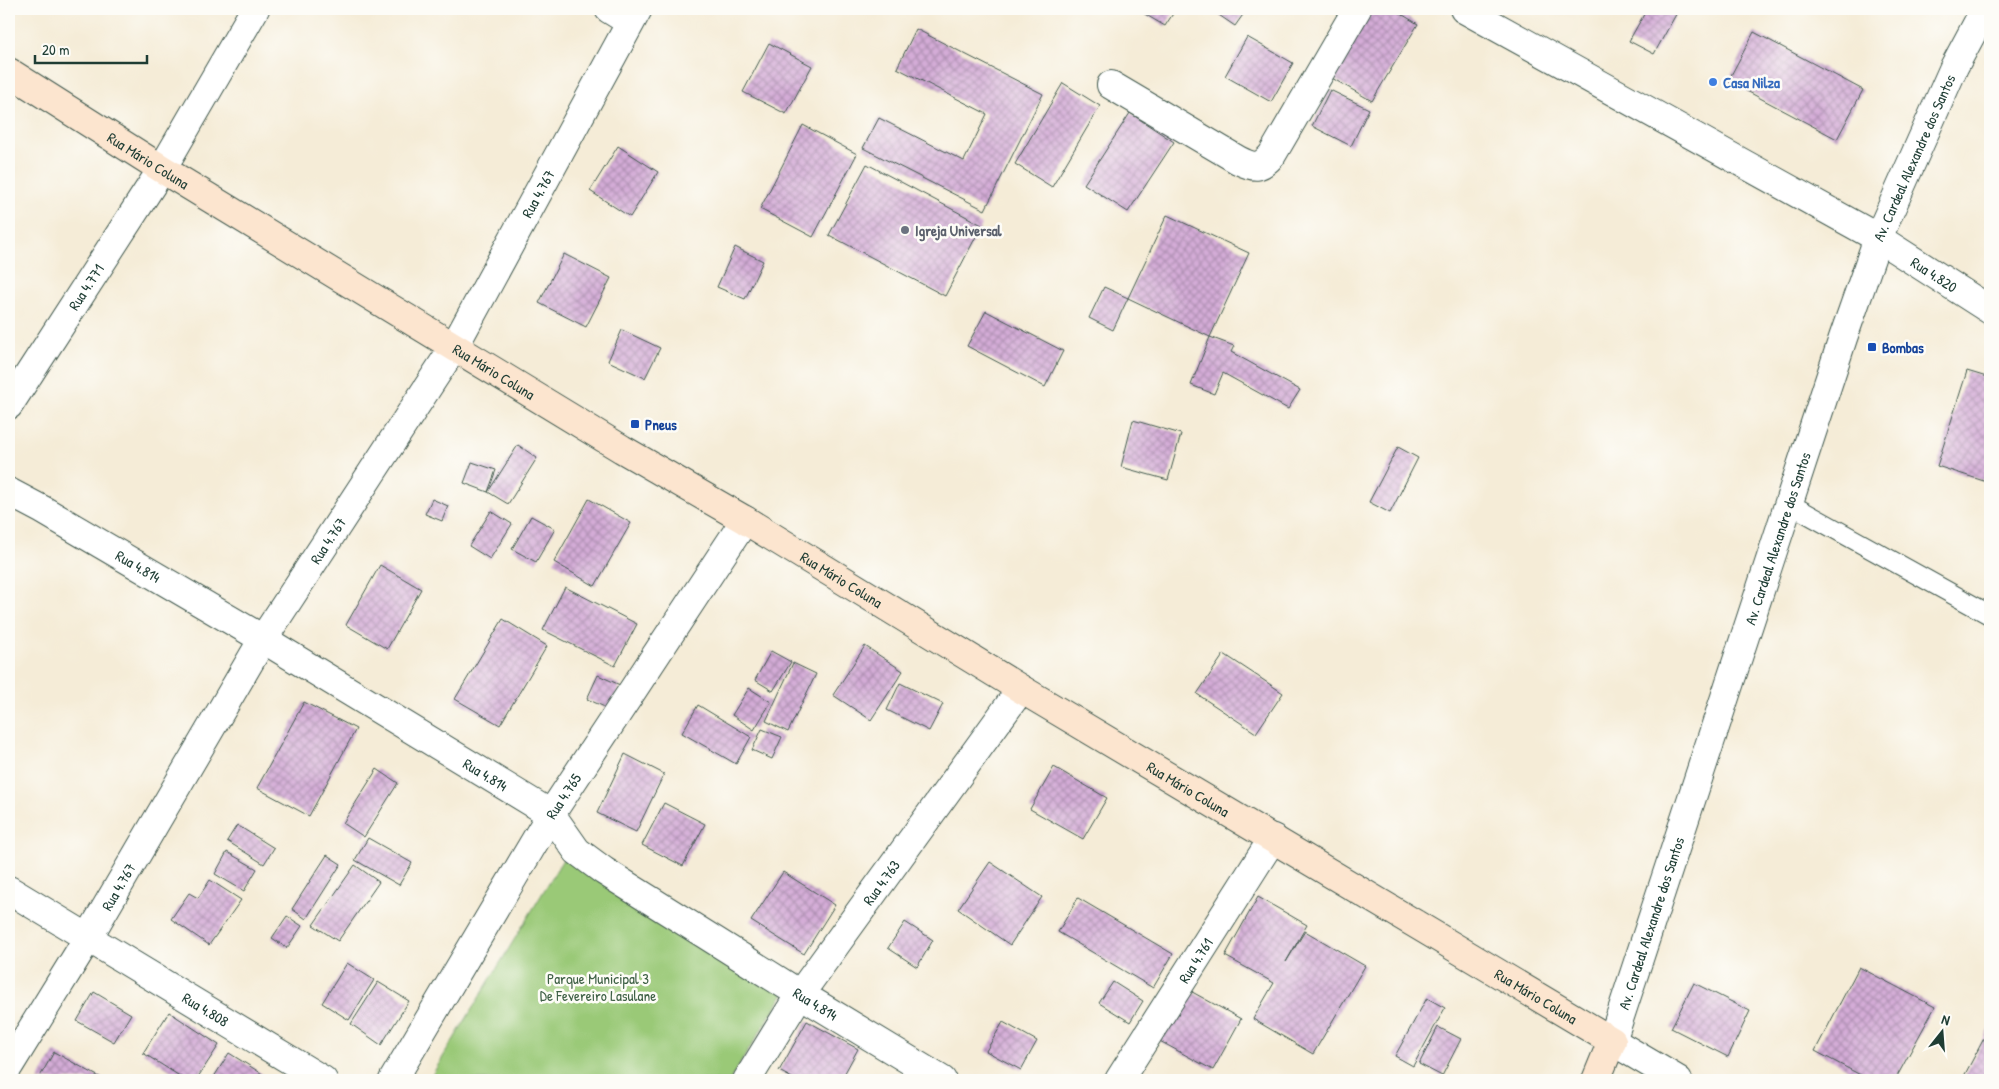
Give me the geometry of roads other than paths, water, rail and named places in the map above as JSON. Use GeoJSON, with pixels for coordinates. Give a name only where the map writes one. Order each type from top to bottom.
{"type":"FeatureCollection","features":[{"type":"Feature","properties":{"kind":"main road","name":"Rua Mário Coluna"},"geometry":{"type":"LineString","coordinates":[[9,72],[162,169],[454,347],[746,520],[1021,689],[1612,1040]]}},
{"type":"Feature","properties":{"kind":"main road","name":"Av. Cardeal Alexandre dos Santos"},"geometry":{"type":"LineString","coordinates":[[1596,1080],[1612,1040]]}},
{"type":"Feature","properties":{"kind":"street","name":"Rua 4.771"},"geometry":{"type":"LineString","coordinates":[[9,405],[162,169],[255,9]]}},
{"type":"Feature","properties":{"kind":"street"},"geometry":{"type":"LineString","coordinates":[[1112,85],[1238,160],[1251,166],[1258,166],[1265,163],[1272,155],[1358,9]]}},
{"type":"Feature","properties":{"kind":"street","name":"Rua 4.820"},"geometry":{"type":"LineString","coordinates":[[1464,9],[1878,238],[1990,310]]}},
{"type":"Feature","properties":{"kind":"street","name":"Av. Cardeal Alexandre dos Santos"},"geometry":{"type":"LineString","coordinates":[[1612,1040],[1788,502],[1878,238],[1954,67],[1985,9]]}},
{"type":"Feature","properties":{"kind":"street","name":"Rua 4.767"},"geometry":{"type":"LineString","coordinates":[[9,1066],[88,938],[263,639],[454,347],[626,13]]}},
{"type":"Feature","properties":{"kind":"street","name":"Rua 4.814"},"geometry":{"type":"LineString","coordinates":[[9,492],[263,639],[551,814],[577,852],[604,871],[800,994],[942,1080]]}},
{"type":"Feature","properties":{"kind":"street","name":"Rua 4.765"},"geometry":{"type":"LineString","coordinates":[[393,1080],[551,814],[746,520]]}},
{"type":"Feature","properties":{"kind":"street","name":"Rua 4.763"},"geometry":{"type":"LineString","coordinates":[[748,1080],[800,994],[1021,689]]}},
{"type":"Feature","properties":{"kind":"street","name":"Rua 4.761"},"geometry":{"type":"LineString","coordinates":[[1119,1080],[1273,838]]}},
{"type":"Feature","properties":{"kind":"street","name":"Rua 4.808"},"geometry":{"type":"LineString","coordinates":[[9,890],[323,1080]]}},
{"type":"Feature","properties":{"kind":"street","name":"Rua Mário Coluna"},"geometry":{"type":"LineString","coordinates":[[1612,1040],[1678,1080]]}},
{"type":"Feature","properties":{"kind":"lane"},"geometry":{"type":"LineString","coordinates":[[1788,502],[1990,615]]}},
{"type":"Feature","properties":{"kind":"place","name":"Casa Nilza"},"geometry":{"type":"Point","coordinates":[1713,82]}},
{"type":"Feature","properties":{"kind":"place","name":"Igreja Universal"},"geometry":{"type":"Point","coordinates":[905,230]}},
{"type":"Feature","properties":{"kind":"place","name":"Bombas"},"geometry":{"type":"Point","coordinates":[1872,347]}},
{"type":"Feature","properties":{"kind":"place","name":"Pneus"},"geometry":{"type":"Point","coordinates":[635,424]}},
{"type":"Feature","properties":{"kind":"park label","name":"Parque Municipal 3 De Fevereiro Lasulane"},"geometry":{"type":"Point","coordinates":[598,986]}}]}
